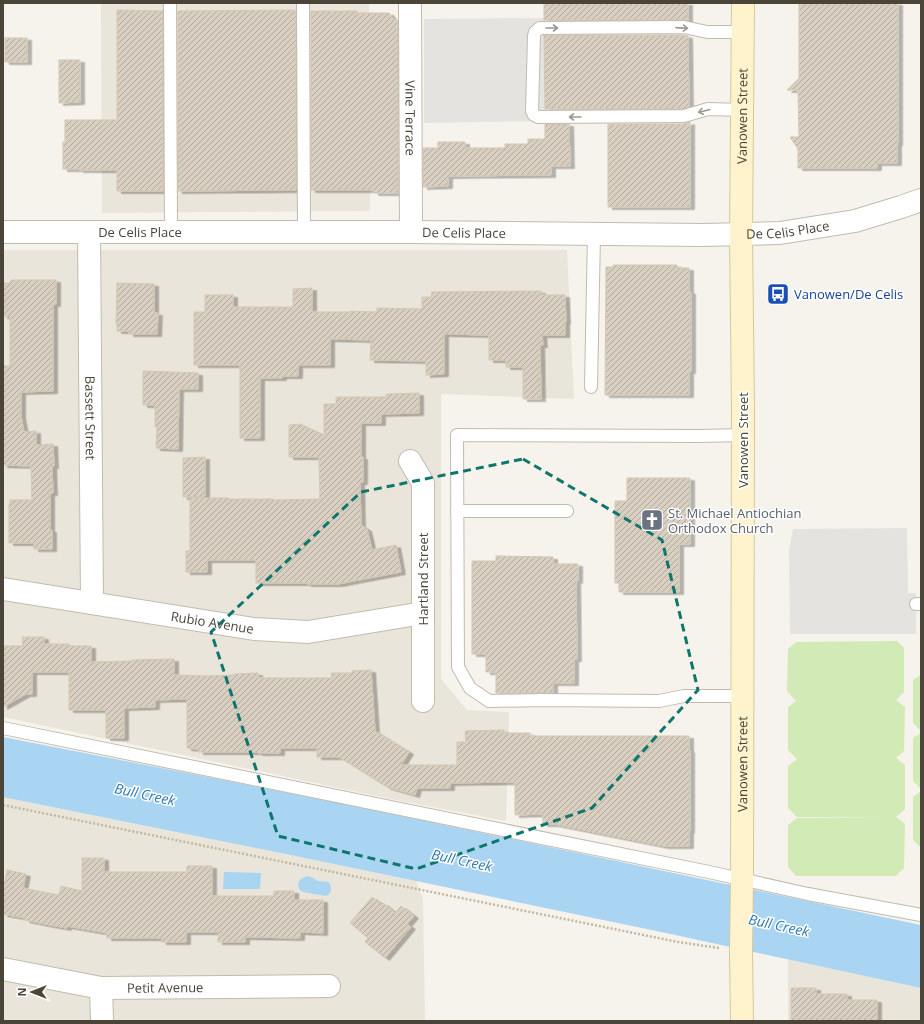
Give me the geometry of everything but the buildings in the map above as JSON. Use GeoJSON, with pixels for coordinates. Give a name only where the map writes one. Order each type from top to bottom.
{"type":"FeatureCollection","features":[{"type":"Feature","properties":{"kind":"main road","name":"Vanowen Street"},"geometry":{"type":"LineString","coordinates":[[742,1021],[743,3]]}},
{"type":"Feature","properties":{"kind":"street","name":"Vine Terrace"},"geometry":{"type":"LineString","coordinates":[[410,3],[410,232]]}},
{"type":"Feature","properties":{"kind":"street","name":"De Celis Place"},"geometry":{"type":"LineString","coordinates":[[3,232],[742,234],[780,232],[855,221],[921,200]]}},
{"type":"Feature","properties":{"kind":"street","name":"Bassett Street"},"geometry":{"type":"LineString","coordinates":[[90,232],[92,603]]}},
{"type":"Feature","properties":{"kind":"street","name":"Hartland Street"},"geometry":{"type":"LineString","coordinates":[[410,461],[422,483],[423,701]]}},
{"type":"Feature","properties":{"kind":"street","name":"Rubio Avenue"},"geometry":{"type":"LineString","coordinates":[[3,589],[254,629],[308,632],[422,613]]}},
{"type":"Feature","properties":{"kind":"street","name":"Petit Avenue"},"geometry":{"type":"LineString","coordinates":[[3,969],[101,988],[330,986]]}},
{"type":"Feature","properties":{"kind":"street"},"geometry":{"type":"LineString","coordinates":[[101,988],[102,1021]]}},
{"type":"Feature","properties":{"kind":"lane"},"geometry":{"type":"LineString","coordinates":[[170,3],[170,232]]}},
{"type":"Feature","properties":{"kind":"lane"},"geometry":{"type":"LineString","coordinates":[[303,3],[304,232]]}},
{"type":"Feature","properties":{"kind":"lane"},"geometry":{"type":"LineString","coordinates":[[742,110],[708,109],[684,116],[538,117],[534,115],[532,111],[534,36],[535,32],[540,28],[684,27],[707,32],[743,32]]}},
{"type":"Feature","properties":{"kind":"lane"},"geometry":{"type":"LineString","coordinates":[[591,388],[594,234]]}},
{"type":"Feature","properties":{"kind":"lane"},"geometry":{"type":"LineString","coordinates":[[742,696],[684,696],[659,701],[489,700],[470,688],[458,667],[457,436],[743,435]]}},
{"type":"Feature","properties":{"kind":"lane"},"geometry":{"type":"LineString","coordinates":[[457,511],[567,511]]}},
{"type":"Feature","properties":{"kind":"lane"},"geometry":{"type":"LineString","coordinates":[[3,728],[709,872],[808,894],[921,915]]}},
{"type":"Feature","properties":{"kind":"path"},"geometry":{"type":"LineString","coordinates":[[3,805],[678,942],[741,952]]}},
{"type":"Feature","properties":{"kind":"highlighted area"},"geometry":{"type":"Polygon","coordinates":[[[523,459],[662,540],[698,690],[592,808],[416,869],[278,836],[211,632],[361,492],[523,459]]]}},
{"type":"Feature","properties":{"kind":"shaded area"},"geometry":{"type":"Polygon","coordinates":[[[101,3],[369,3],[370,211],[102,213],[101,3]]]}},
{"type":"Feature","properties":{"kind":"shaded area"},"geometry":{"type":"Polygon","coordinates":[[[544,18],[545,121],[424,123],[424,19],[544,18]]]}},
{"type":"Feature","properties":{"kind":"shaded area"},"geometry":{"type":"Polygon","coordinates":[[[3,250],[567,250],[574,399],[441,394],[441,679],[467,710],[509,712],[506,821],[396,800],[3,717],[3,250]]]}},
{"type":"Feature","properties":{"kind":"shaded area"},"geometry":{"type":"Polygon","coordinates":[[[907,528],[908,593],[916,593],[916,634],[790,634],[789,551],[793,529],[907,528]]]}},
{"type":"Feature","properties":{"kind":"shaded area"},"geometry":{"type":"Polygon","coordinates":[[[3,795],[416,881],[423,899],[425,1021],[3,1021],[3,795]]]}},
{"type":"Feature","properties":{"kind":"shaded area"},"geometry":{"type":"Polygon","coordinates":[[[788,959],[921,988],[921,1021],[788,1021],[788,959]]]}},
{"type":"Feature","properties":{"kind":"green space"},"geometry":{"type":"Polygon","coordinates":[[[897,641],[904,648],[904,692],[896,700],[905,707],[904,751],[896,758],[905,765],[905,809],[896,817],[905,824],[904,868],[896,876],[796,876],[788,867],[788,825],[797,818],[895,817],[797,817],[788,808],[788,766],[797,759],[788,750],[788,707],[796,701],[787,691],[788,649],[796,642],[897,641]]]}},
{"type":"Feature","properties":{"kind":"green space"},"geometry":{"type":"Polygon","coordinates":[[[921,675],[921,731],[913,723],[913,680],[921,675]]]}},
{"type":"Feature","properties":{"kind":"green space"},"geometry":{"type":"Polygon","coordinates":[[[921,733],[921,789],[913,781],[913,738],[921,733]]]}},
{"type":"Feature","properties":{"kind":"green space"},"geometry":{"type":"Polygon","coordinates":[[[921,791],[921,848],[913,840],[913,797],[921,791]]]}},
{"type":"Feature","properties":{"kind":"water","name":"Bull Creek"},"geometry":{"type":"Polygon","coordinates":[[[3,737],[340,803],[921,925],[921,988],[666,933],[3,797],[3,737]]]}},
{"type":"Feature","properties":{"kind":"water"},"geometry":{"type":"Polygon","coordinates":[[[224,872],[261,873],[260,889],[223,889],[224,872]]]}},
{"type":"Feature","properties":{"kind":"water"},"geometry":{"type":"Polygon","coordinates":[[[308,876],[318,881],[329,882],[331,888],[330,892],[326,896],[303,892],[299,889],[298,884],[303,878],[308,876]]]}},
{"type":"Feature","properties":{"kind":"place","name":"Vanowen/De Celis"},"geometry":{"type":"Point","coordinates":[778,294]}},
{"type":"Feature","properties":{"kind":"place","name":"St. Michael Antiochian Orthodox Church"},"geometry":{"type":"Point","coordinates":[652,520]}}]}
